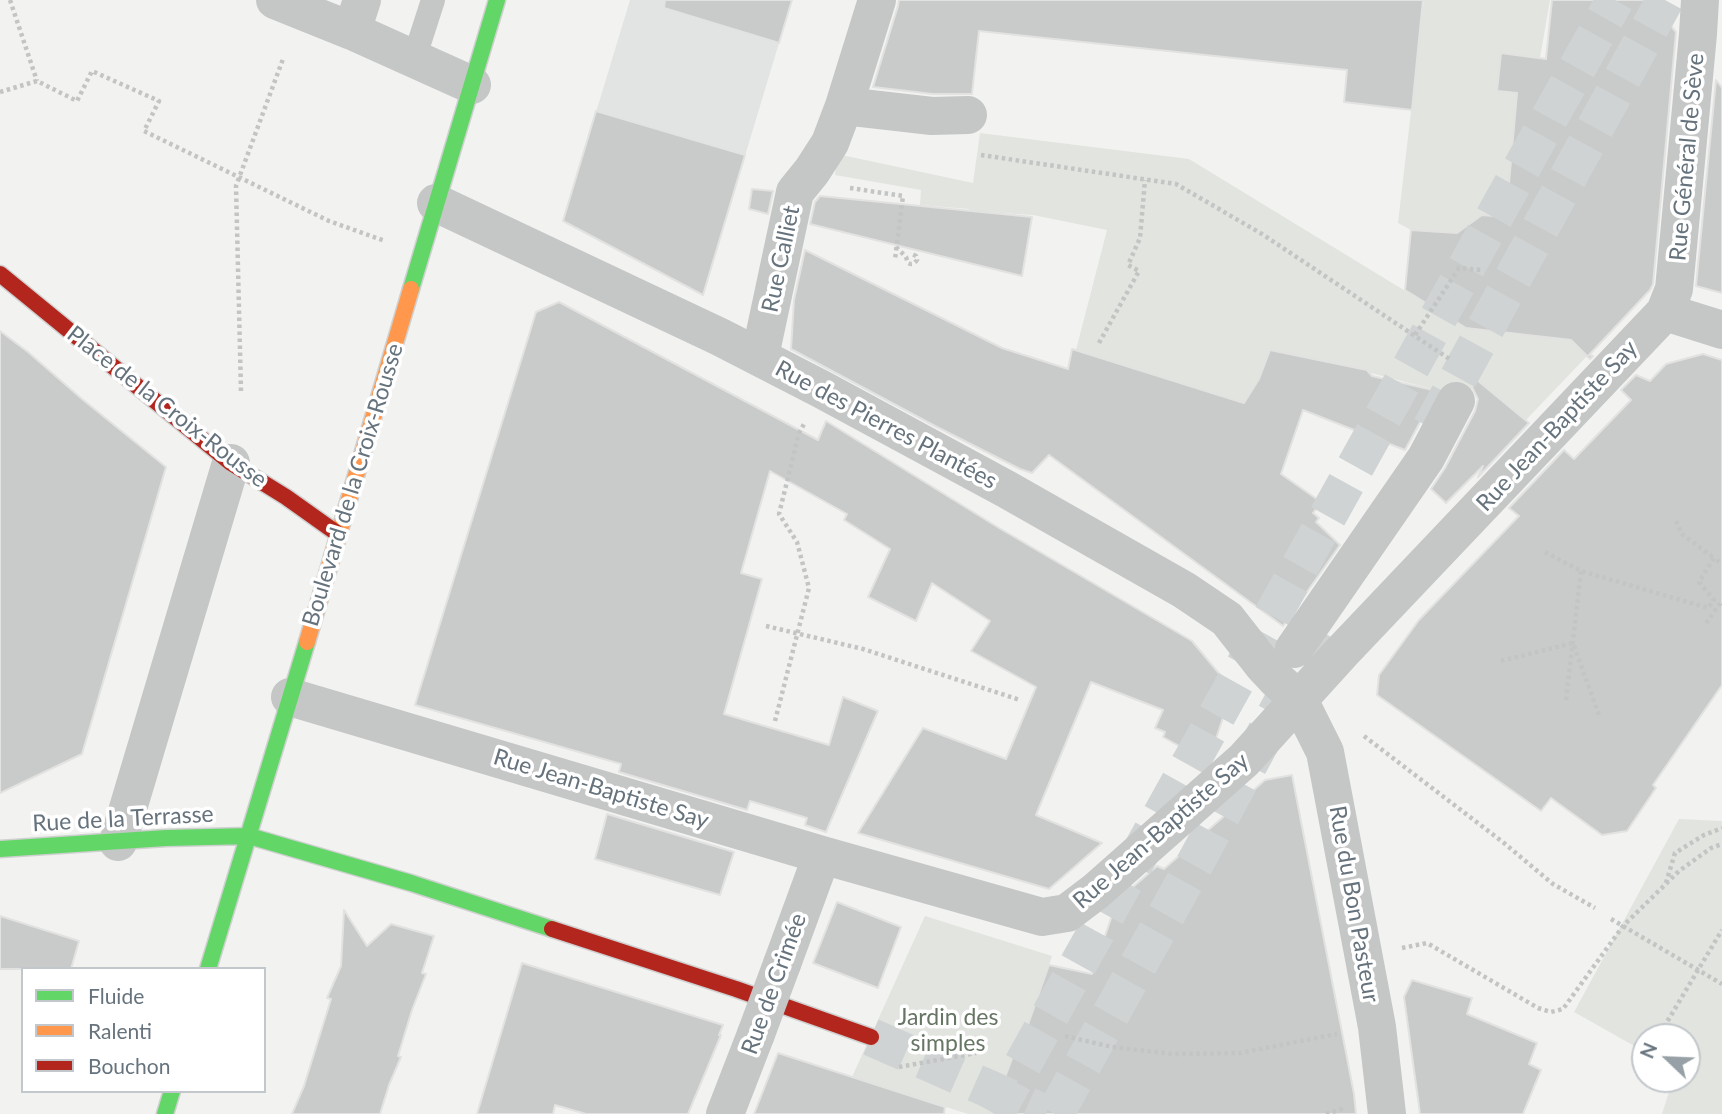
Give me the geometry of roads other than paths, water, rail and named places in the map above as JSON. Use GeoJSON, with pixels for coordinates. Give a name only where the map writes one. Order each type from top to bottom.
{"type":"FeatureCollection","features":[{"type":"Feature","properties":{"kind":"street"},"geometry":{"type":"LineString","coordinates":[[275,0],[357,16],[414,59],[471,85]]}},
{"type":"Feature","properties":{"kind":"street","name":"Boulevard de la Croix-Rousse"},"geometry":{"type":"LineString","coordinates":[[209,967],[497,0]]}},
{"type":"Feature","properties":{"kind":"street","name":"Rue Calliet"},"geometry":{"type":"LineString","coordinates":[[763,342],[794,192],[830,144],[877,0]]}},
{"type":"Feature","properties":{"kind":"street","name":"Rue Général de Sève"},"geometry":{"type":"LineString","coordinates":[[1665,312],[1674,289],[1700,0]]}},
{"type":"Feature","properties":{"kind":"street"},"geometry":{"type":"LineString","coordinates":[[844,106],[932,116],[968,115]]}},
{"type":"Feature","properties":{"kind":"street","name":"Rue des Pierres Plantées"},"geometry":{"type":"LineString","coordinates":[[436,203],[720,337],[821,389],[1006,489],[1184,590],[1227,619],[1270,673],[1299,699]]}},
{"type":"Feature","properties":{"kind":"street","name":"Place de la Croix-Rousse"},"geometry":{"type":"LineString","coordinates":[[0,274],[232,463],[338,534]]}},
{"type":"Feature","properties":{"kind":"street"},"geometry":{"type":"LineString","coordinates":[[1665,312],[1722,330]]}},
{"type":"Feature","properties":{"kind":"street","name":"Rue Jean-Baptiste Say"},"geometry":{"type":"LineString","coordinates":[[290,697],[1042,918],[1067,913],[1096,891],[1244,760],[1665,312]]}},
{"type":"Feature","properties":{"kind":"street"},"geometry":{"type":"LineString","coordinates":[[1294,649],[1426,458],[1456,401]]}},
{"type":"Feature","properties":{"kind":"street"},"geometry":{"type":"LineString","coordinates":[[118,842],[232,463]]}},
{"type":"Feature","properties":{"kind":"street","name":"Rue du Bon Pasteur"},"geometry":{"type":"LineString","coordinates":[[1299,699],[1325,752],[1331,775],[1377,1027],[1387,1114]]}},
{"type":"Feature","properties":{"kind":"street","name":"Rue de la Terrasse"},"geometry":{"type":"LineString","coordinates":[[0,849],[166,838],[249,836],[411,883],[736,989],[870,1037]]}},
{"type":"Feature","properties":{"kind":"street","name":"Rue de Crimée"},"geometry":{"type":"LineString","coordinates":[[725,1114],[822,855]]}},
{"type":"Feature","properties":{"kind":"street"},"geometry":{"type":"LineString","coordinates":[[165,1114],[171,1093]]}},
{"type":"Feature","properties":{"kind":"lane"},"geometry":{"type":"LineString","coordinates":[[414,59],[433,0]]}},
{"type":"Feature","properties":{"kind":"tunnel"},"geometry":{"type":"LineString","coordinates":[[995,1114],[1615,0]]}},
{"type":"Feature","properties":{"kind":"tunnel"},"geometry":{"type":"LineString","coordinates":[[1431,428],[1665,0]]}},
{"type":"Feature","properties":{"kind":"tunnel"},"geometry":{"type":"LineString","coordinates":[[1055,1114],[1326,622]]}},
{"type":"Feature","properties":{"kind":"tunnel"},"geometry":{"type":"LineString","coordinates":[[871,1037],[1046,1114]]}},
{"type":"Feature","properties":{"kind":"park label","name":"Jardin des simples"},"geometry":{"type":"Point","coordinates":[948,1031]}}]}
